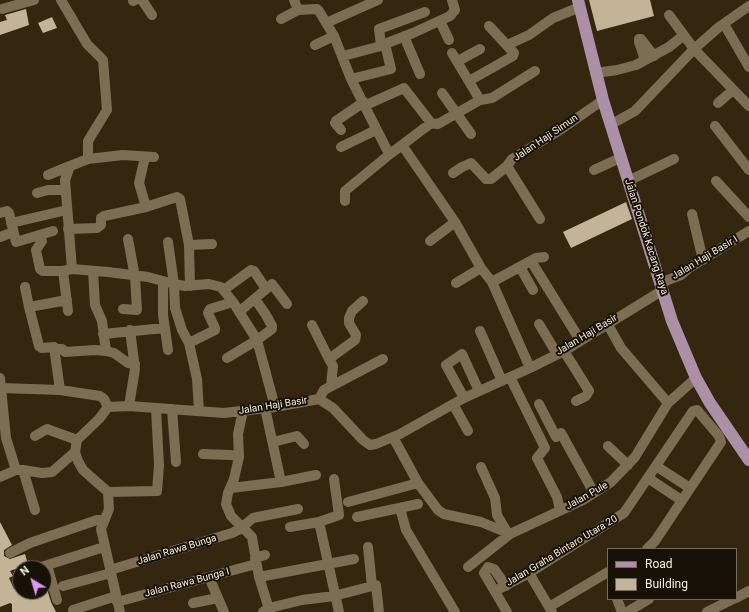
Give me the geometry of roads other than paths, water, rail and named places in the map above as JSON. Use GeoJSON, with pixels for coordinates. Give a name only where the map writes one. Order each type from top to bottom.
{"type":"FeatureCollection","features":[{"type":"Feature","properties":{"kind":"main road","name":"Jalan Pondok Kacang Raya"},"geometry":{"type":"LineString","coordinates":[[579,3],[602,100],[672,321],[696,378],[710,403],[749,460]]}},
{"type":"Feature","properties":{"kind":"street"},"geometry":{"type":"LineString","coordinates":[[2,9],[34,0]]}},
{"type":"Feature","properties":{"kind":"street"},"geometry":{"type":"LineString","coordinates":[[61,0],[87,44],[104,60],[107,110],[88,141],[88,160]]}},
{"type":"Feature","properties":{"kind":"street"},"geometry":{"type":"LineString","coordinates":[[136,0],[152,15]]}},
{"type":"Feature","properties":{"kind":"street"},"geometry":{"type":"LineString","coordinates":[[294,0],[298,10]]}},
{"type":"Feature","properties":{"kind":"street"},"geometry":{"type":"LineString","coordinates":[[326,23],[378,0]]}},
{"type":"Feature","properties":{"kind":"street"},"geometry":{"type":"LineString","coordinates":[[343,56],[383,44],[440,21],[454,12],[455,7],[452,0]]}},
{"type":"Feature","properties":{"kind":"street"},"geometry":{"type":"LineString","coordinates":[[507,45],[529,35],[553,18],[579,3]]}},
{"type":"Feature","properties":{"kind":"street"},"geometry":{"type":"LineString","coordinates":[[610,125],[636,111],[694,50],[724,24],[749,6]]}},
{"type":"Feature","properties":{"kind":"street"},"geometry":{"type":"LineString","coordinates":[[281,19],[298,10],[317,9],[334,36],[351,79],[365,104],[376,130],[390,154]]}},
{"type":"Feature","properties":{"kind":"street"},"geometry":{"type":"LineString","coordinates":[[351,79],[391,69],[378,30],[425,12]]}},
{"type":"Feature","properties":{"kind":"street"},"geometry":{"type":"LineString","coordinates":[[669,15],[694,50],[749,106]]}},
{"type":"Feature","properties":{"kind":"street"},"geometry":{"type":"LineString","coordinates":[[440,21],[449,40]]}},
{"type":"Feature","properties":{"kind":"street"},"geometry":{"type":"LineString","coordinates":[[724,24],[749,67]]}},
{"type":"Feature","properties":{"kind":"street"},"geometry":{"type":"LineString","coordinates":[[469,81],[513,56],[514,53],[490,26]]}},
{"type":"Feature","properties":{"kind":"street"},"geometry":{"type":"LineString","coordinates":[[595,73],[617,70],[649,58],[669,47],[684,35]]}},
{"type":"Feature","properties":{"kind":"street"},"geometry":{"type":"LineString","coordinates":[[315,46],[334,36]]}},
{"type":"Feature","properties":{"kind":"street"},"geometry":{"type":"LineString","coordinates":[[404,36],[420,74]]}},
{"type":"Feature","properties":{"kind":"street"},"geometry":{"type":"LineString","coordinates":[[480,49],[455,57],[480,100]]}},
{"type":"Feature","properties":{"kind":"street"},"geometry":{"type":"LineString","coordinates":[[341,130],[336,121],[365,104],[404,88],[431,123],[438,124],[456,112],[480,100],[492,98],[535,72]]}},
{"type":"Feature","properties":{"kind":"street"},"geometry":{"type":"LineString","coordinates":[[718,103],[733,90]]}},
{"type":"Feature","properties":{"kind":"street"},"geometry":{"type":"LineString","coordinates":[[442,93],[471,134]]}},
{"type":"Feature","properties":{"kind":"street","name":"Jalan Haji Simun"},"geometry":{"type":"LineString","coordinates":[[453,173],[471,163],[486,179],[491,179],[507,166],[512,159],[560,130],[602,100]]}},
{"type":"Feature","properties":{"kind":"street"},"geometry":{"type":"LineString","coordinates":[[345,201],[345,191],[431,123]]}},
{"type":"Feature","properties":{"kind":"street"},"geometry":{"type":"LineString","coordinates":[[715,126],[749,170]]}},
{"type":"Feature","properties":{"kind":"street"},"geometry":{"type":"LineString","coordinates":[[341,147],[376,130]]}},
{"type":"Feature","properties":{"kind":"street"},"geometry":{"type":"LineString","coordinates":[[402,145],[455,222],[481,268],[492,282],[530,368]]}},
{"type":"Feature","properties":{"kind":"street"},"geometry":{"type":"LineString","coordinates":[[48,175],[88,160],[123,155],[149,157],[139,183],[146,207]]}},
{"type":"Feature","properties":{"kind":"street"},"geometry":{"type":"LineString","coordinates":[[594,170],[620,158]]}},
{"type":"Feature","properties":{"kind":"street"},"geometry":{"type":"LineString","coordinates":[[628,181],[674,159]]}},
{"type":"Feature","properties":{"kind":"street"},"geometry":{"type":"LineString","coordinates":[[68,311],[68,229],[65,180],[70,166]]}},
{"type":"Feature","properties":{"kind":"street"},"geometry":{"type":"LineString","coordinates":[[507,166],[540,219]]}},
{"type":"Feature","properties":{"kind":"street"},"geometry":{"type":"LineString","coordinates":[[716,181],[749,217]]}},
{"type":"Feature","properties":{"kind":"street"},"geometry":{"type":"LineString","coordinates":[[37,193],[48,190],[66,190]]}},
{"type":"Feature","properties":{"kind":"street"},"geometry":{"type":"LineString","coordinates":[[68,229],[97,228],[101,226],[102,218],[104,216],[179,198],[189,245],[190,286]]}},
{"type":"Feature","properties":{"kind":"street"},"geometry":{"type":"LineString","coordinates":[[0,237],[12,228],[67,210]]}},
{"type":"Feature","properties":{"kind":"street"},"geometry":{"type":"LineString","coordinates":[[0,213],[8,211],[16,242],[53,231]]}},
{"type":"Feature","properties":{"kind":"street"},"geometry":{"type":"LineString","coordinates":[[692,214],[704,260]]}},
{"type":"Feature","properties":{"kind":"street"},"geometry":{"type":"LineString","coordinates":[[430,241],[455,222]]}},
{"type":"Feature","properties":{"kind":"street","name":"Jalan Haji Basir I"},"geometry":{"type":"LineString","coordinates":[[661,286],[749,232]]}},
{"type":"Feature","properties":{"kind":"street"},"geometry":{"type":"LineString","coordinates":[[39,235],[42,241],[36,250],[40,269],[43,271],[68,270],[108,272],[134,277],[163,280],[174,284],[190,286],[209,284],[225,289],[257,340],[270,408],[273,442],[281,482]]}},
{"type":"Feature","properties":{"kind":"street"},"geometry":{"type":"LineString","coordinates":[[123,309],[137,310],[128,239]]}},
{"type":"Feature","properties":{"kind":"street"},"geometry":{"type":"LineString","coordinates":[[168,242],[174,284],[175,308],[182,330],[189,342],[197,379],[199,411]]}},
{"type":"Feature","properties":{"kind":"street"},"geometry":{"type":"LineString","coordinates":[[189,245],[212,244]]}},
{"type":"Feature","properties":{"kind":"street"},"geometry":{"type":"LineString","coordinates":[[492,282],[538,257],[544,257]]}},
{"type":"Feature","properties":{"kind":"street"},"geometry":{"type":"LineString","coordinates":[[531,261],[580,340]]}},
{"type":"Feature","properties":{"kind":"street"},"geometry":{"type":"LineString","coordinates":[[520,267],[533,290]]}},
{"type":"Feature","properties":{"kind":"street"},"geometry":{"type":"LineString","coordinates":[[456,283],[481,268]]}},
{"type":"Feature","properties":{"kind":"street"},"geometry":{"type":"LineString","coordinates":[[225,289],[251,270],[254,271],[266,289]]}},
{"type":"Feature","properties":{"kind":"street"},"geometry":{"type":"LineString","coordinates":[[93,272],[95,305],[102,321],[106,351]]}},
{"type":"Feature","properties":{"kind":"street"},"geometry":{"type":"LineString","coordinates":[[163,280],[165,328],[168,350]]}},
{"type":"Feature","properties":{"kind":"street"},"geometry":{"type":"LineString","coordinates":[[239,312],[274,284],[287,304]]}},
{"type":"Feature","properties":{"kind":"street","name":"Jalan Haji Basir"},"geometry":{"type":"LineString","coordinates":[[108,407],[128,406],[224,413],[270,408],[319,399],[333,408],[363,440],[370,445],[376,444],[393,437],[464,398],[561,352],[661,286]]}},
{"type":"Feature","properties":{"kind":"street"},"geometry":{"type":"LineString","coordinates":[[25,287],[39,346],[42,348],[54,347],[55,349],[62,349],[65,352],[95,350],[106,351],[114,353],[128,363],[135,364]]}},
{"type":"Feature","properties":{"kind":"street"},"geometry":{"type":"LineString","coordinates":[[227,358],[270,332],[272,326],[254,299]]}},
{"type":"Feature","properties":{"kind":"street"},"geometry":{"type":"LineString","coordinates":[[30,307],[67,300]]}},
{"type":"Feature","properties":{"kind":"street"},"geometry":{"type":"LineString","coordinates":[[189,342],[215,330],[208,313],[210,310],[233,302]]}},
{"type":"Feature","properties":{"kind":"street"},"geometry":{"type":"LineString","coordinates":[[329,359],[355,340],[356,335],[349,324],[349,318],[352,311],[363,302]]}},
{"type":"Feature","properties":{"kind":"street"},"geometry":{"type":"LineString","coordinates":[[607,323],[621,348],[668,403]]}},
{"type":"Feature","properties":{"kind":"street"},"geometry":{"type":"LineString","coordinates":[[539,324],[589,391],[586,396],[576,401]]}},
{"type":"Feature","properties":{"kind":"street"},"geometry":{"type":"LineString","coordinates":[[312,325],[333,366],[331,386]]}},
{"type":"Feature","properties":{"kind":"street"},"geometry":{"type":"LineString","coordinates":[[103,334],[130,330],[165,328]]}},
{"type":"Feature","properties":{"kind":"street"},"geometry":{"type":"LineString","coordinates":[[128,406],[135,376],[135,364],[130,330]]}},
{"type":"Feature","properties":{"kind":"street"},"geometry":{"type":"LineString","coordinates":[[480,331],[545,448],[538,458],[557,497],[560,510]]}},
{"type":"Feature","properties":{"kind":"street"},"geometry":{"type":"LineString","coordinates":[[55,349],[60,390]]}},
{"type":"Feature","properties":{"kind":"street"},"geometry":{"type":"LineString","coordinates":[[464,398],[446,365],[462,354],[479,391]]}},
{"type":"Feature","properties":{"kind":"street"},"geometry":{"type":"LineString","coordinates":[[319,399],[324,390],[383,359]]}},
{"type":"Feature","properties":{"kind":"street","name":"Jalan Pule"},"geometry":{"type":"LineString","coordinates":[[468,567],[509,533],[594,493],[611,482],[635,457],[668,403],[696,378]]}},
{"type":"Feature","properties":{"kind":"street"},"geometry":{"type":"LineString","coordinates":[[35,510],[6,438],[0,383],[100,396],[104,399],[108,407],[99,420],[77,440],[75,452],[83,470],[108,492],[157,491],[159,465],[156,409]]}},
{"type":"Feature","properties":{"kind":"street"},"geometry":{"type":"LineString","coordinates":[[453,404],[468,430]]}},
{"type":"Feature","properties":{"kind":"street"},"geometry":{"type":"LineString","coordinates":[[539,404],[556,437],[562,433],[594,493]]}},
{"type":"Feature","properties":{"kind":"street"},"geometry":{"type":"LineString","coordinates":[[172,409],[176,462]]}},
{"type":"Feature","properties":{"kind":"street","name":"Jalan Graha Bintaro Utara 20"},"geometry":{"type":"LineString","coordinates":[[495,591],[529,573],[624,513],[695,410],[721,438],[690,488]]}},
{"type":"Feature","properties":{"kind":"street"},"geometry":{"type":"LineString","coordinates":[[242,411],[238,434],[239,457],[226,504],[228,510],[252,537],[267,611],[302,600],[334,596],[377,586],[379,612]]}},
{"type":"Feature","properties":{"kind":"street"},"geometry":{"type":"LineString","coordinates":[[35,436],[47,429],[77,440]]}},
{"type":"Feature","properties":{"kind":"street"},"geometry":{"type":"LineString","coordinates":[[273,442],[297,436],[304,444]]}},
{"type":"Feature","properties":{"kind":"street"},"geometry":{"type":"LineString","coordinates":[[393,437],[418,483],[438,510],[444,514],[481,522],[509,533]]}},
{"type":"Feature","properties":{"kind":"street"},"geometry":{"type":"LineString","coordinates":[[608,446],[628,465]]}},
{"type":"Feature","properties":{"kind":"street"},"geometry":{"type":"LineString","coordinates":[[0,477],[19,470],[42,474],[52,472],[75,452]]}},
{"type":"Feature","properties":{"kind":"street"},"geometry":{"type":"LineString","coordinates":[[203,454],[231,455],[239,457]]}},
{"type":"Feature","properties":{"kind":"street"},"geometry":{"type":"LineString","coordinates":[[648,548],[655,541],[690,488],[656,466]]}},
{"type":"Feature","properties":{"kind":"street"},"geometry":{"type":"LineString","coordinates":[[481,467],[495,498],[497,515],[509,533]]}},
{"type":"Feature","properties":{"kind":"street"},"geometry":{"type":"LineString","coordinates":[[231,488],[281,482],[316,475]]}},
{"type":"Feature","properties":{"kind":"street"},"geometry":{"type":"LineString","coordinates":[[648,478],[681,500]]}},
{"type":"Feature","properties":{"kind":"street"},"geometry":{"type":"LineString","coordinates":[[290,527],[319,522],[340,515],[334,479]]}},
{"type":"Feature","properties":{"kind":"street"},"geometry":{"type":"LineString","coordinates":[[348,502],[418,483]]}},
{"type":"Feature","properties":{"kind":"street"},"geometry":{"type":"LineString","coordinates":[[108,492],[109,509],[103,520],[102,528],[104,547],[120,612]]}},
{"type":"Feature","properties":{"kind":"street"},"geometry":{"type":"LineString","coordinates":[[357,517],[418,504]]}},
{"type":"Feature","properties":{"kind":"street"},"geometry":{"type":"LineString","coordinates":[[400,508],[406,530],[455,612]]}},
{"type":"Feature","properties":{"kind":"street","name":"Jalan Rawa Bunga"},"geometry":{"type":"LineString","coordinates":[[63,586],[232,533],[253,518],[298,509]]}},
{"type":"Feature","properties":{"kind":"street"},"geometry":{"type":"LineString","coordinates":[[10,553],[43,539],[97,520],[103,520]]}},
{"type":"Feature","properties":{"kind":"street"},"geometry":{"type":"LineString","coordinates":[[319,522],[334,596],[339,612]]}},
{"type":"Feature","properties":{"kind":"street"},"geometry":{"type":"LineString","coordinates":[[52,563],[104,547]]}},
{"type":"Feature","properties":{"kind":"street"},"geometry":{"type":"LineString","coordinates":[[368,547],[372,586]]}},
{"type":"Feature","properties":{"kind":"street","name":"Jalan Rawa Bunga I"},"geometry":{"type":"LineString","coordinates":[[73,610],[209,577],[256,561],[265,555]]}},
{"type":"Feature","properties":{"kind":"street"},"geometry":{"type":"LineString","coordinates":[[259,577],[354,559]]}},
{"type":"Feature","properties":{"kind":"street"},"geometry":{"type":"LineString","coordinates":[[506,586],[494,569],[488,567],[484,573],[507,612]]}},
{"type":"Feature","properties":{"kind":"street"},"geometry":{"type":"LineString","coordinates":[[529,573],[551,609],[607,573]]}},
{"type":"Feature","properties":{"kind":"street"},"geometry":{"type":"LineString","coordinates":[[209,577],[224,612]]}},
{"type":"Feature","properties":{"kind":"street"},"geometry":{"type":"LineString","coordinates":[[52,588],[57,600]]}},
{"type":"Feature","properties":{"kind":"street"},"geometry":{"type":"LineString","coordinates":[[737,598],[749,592]]}},
{"type":"Feature","properties":{"kind":"street"},"geometry":{"type":"LineString","coordinates":[[193,604],[218,598]]}},
{"type":"Feature","properties":{"kind":"street"},"geometry":{"type":"LineString","coordinates":[[617,600],[622,612]]}},
{"type":"Feature","properties":{"kind":"street"},"geometry":{"type":"LineString","coordinates":[[632,611],[648,600]]}},
{"type":"Feature","properties":{"kind":"street"},"geometry":{"type":"LineString","coordinates":[[708,612],[731,600]]}}]}
